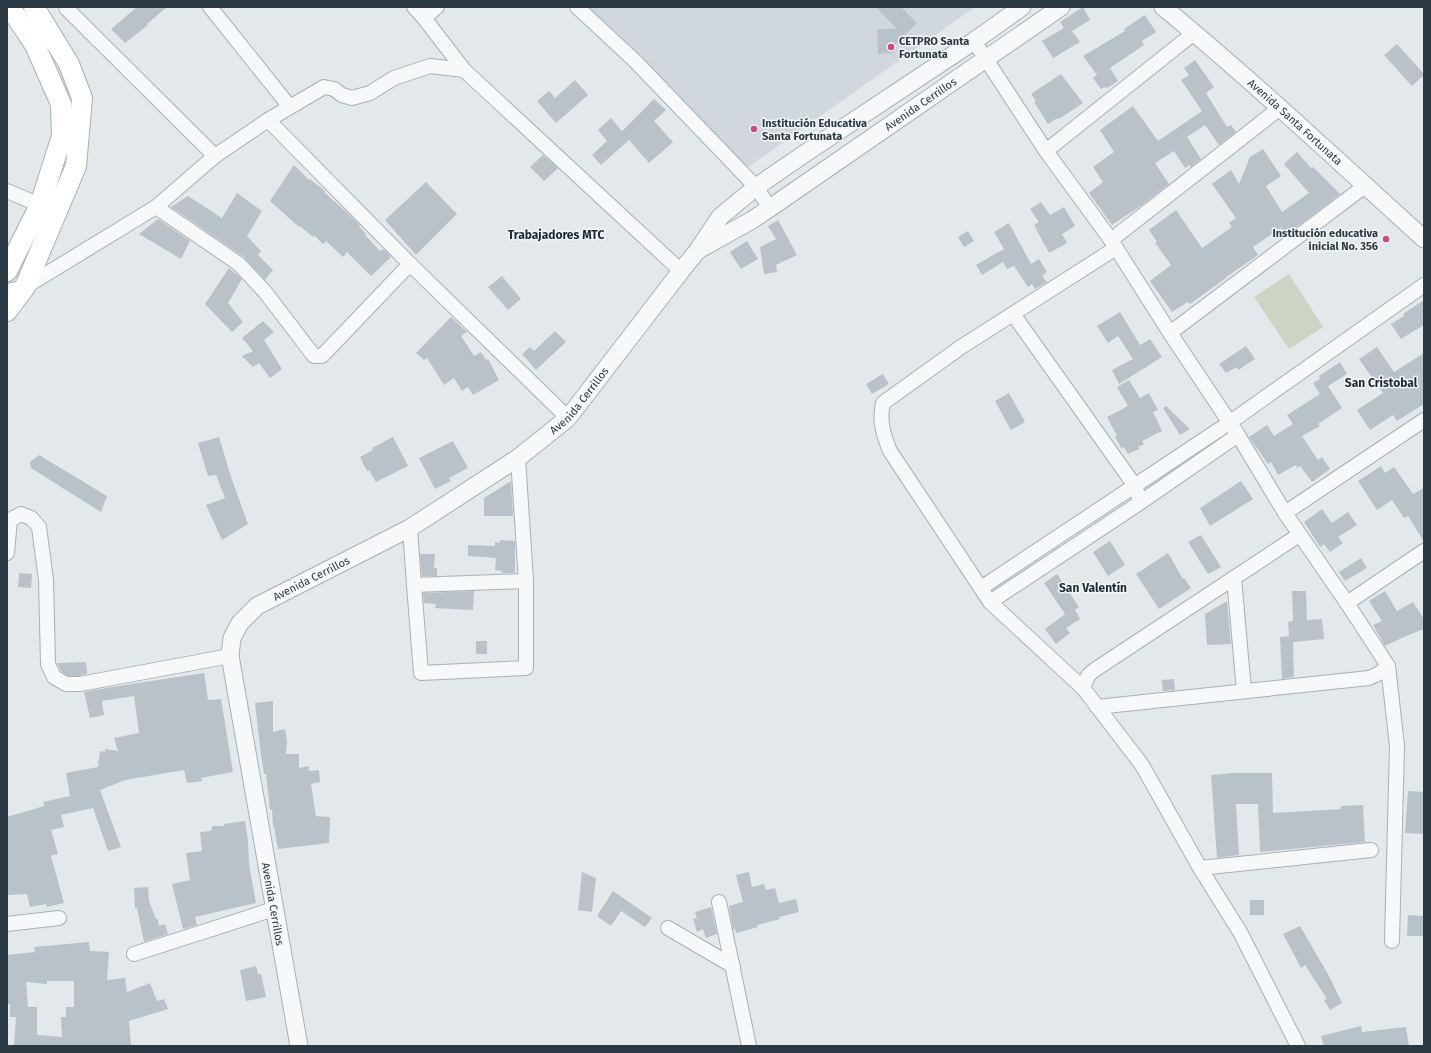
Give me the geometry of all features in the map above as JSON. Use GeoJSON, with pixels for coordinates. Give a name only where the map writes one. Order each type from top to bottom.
{"type":"FeatureCollection","features":[{"type":"Feature","properties":{"kind":"main road"},"geometry":{"type":"LineString","coordinates":[[7,271],[76,166],[61,104],[36,45],[10,7]]}},
{"type":"Feature","properties":{"kind":"main road"},"geometry":{"type":"LineString","coordinates":[[34,7],[69,64],[82,98],[70,137]]}},
{"type":"Feature","properties":{"kind":"main road"},"geometry":{"type":"LineString","coordinates":[[7,311],[49,208]]}},
{"type":"Feature","properties":{"kind":"street"},"geometry":{"type":"LineString","coordinates":[[66,7],[67,10],[215,156]]}},
{"type":"Feature","properties":{"kind":"street"},"geometry":{"type":"LineString","coordinates":[[414,7],[464,70],[680,271]]}},
{"type":"Feature","properties":{"kind":"street"},"geometry":{"type":"LineString","coordinates":[[424,18],[437,7]]}},
{"type":"Feature","properties":{"kind":"street"},"geometry":{"type":"LineString","coordinates":[[577,7],[635,61],[756,187],[770,208]]}},
{"type":"Feature","properties":{"kind":"street","name":"Avenida Cerrillos"},"geometry":{"type":"LineString","coordinates":[[299,1046],[230,656],[232,638],[240,623],[257,606],[410,528],[518,458],[568,418],[680,271],[698,250],[720,217],[756,187],[974,41],[1022,7]]}},
{"type":"Feature","properties":{"kind":"street","name":"Avenida Cerrillos"},"geometry":{"type":"LineString","coordinates":[[698,250],[752,220],[770,208],[986,60],[1060,7]]}},
{"type":"Feature","properties":{"kind":"street","name":"Avenida Santa Fortunata"},"geometry":{"type":"LineString","coordinates":[[1163,7],[1280,108],[1424,239]]}},
{"type":"Feature","properties":{"kind":"street"},"geometry":{"type":"LineString","coordinates":[[218,10],[290,107]]}},
{"type":"Feature","properties":{"kind":"street"},"geometry":{"type":"LineString","coordinates":[[1046,151],[1194,33]]}},
{"type":"Feature","properties":{"kind":"street"},"geometry":{"type":"LineString","coordinates":[[974,41],[1046,151],[1113,244],[1238,435],[1285,513],[1388,666],[1397,746],[1392,941]]}},
{"type":"Feature","properties":{"kind":"street"},"geometry":{"type":"LineString","coordinates":[[16,289],[156,207],[215,156],[268,120],[324,86],[352,98],[370,93],[394,78],[430,66],[464,70]]}},
{"type":"Feature","properties":{"kind":"street"},"geometry":{"type":"LineString","coordinates":[[1280,108],[1113,244],[1014,314],[962,347],[883,403],[881,428],[890,451],[990,602],[1082,688],[1142,765],[1200,868],[1240,932],[1298,1046]]}},
{"type":"Feature","properties":{"kind":"street"},"geometry":{"type":"LineString","coordinates":[[268,120],[410,264],[568,418]]}},
{"type":"Feature","properties":{"kind":"street"},"geometry":{"type":"LineString","coordinates":[[1170,333],[1365,186]]}},
{"type":"Feature","properties":{"kind":"street"},"geometry":{"type":"LineString","coordinates":[[7,191],[49,208]]}},
{"type":"Feature","properties":{"kind":"street"},"geometry":{"type":"LineString","coordinates":[[156,207],[239,264],[265,292],[314,356],[322,356],[410,264]]}},
{"type":"Feature","properties":{"kind":"street"},"geometry":{"type":"LineString","coordinates":[[981,588],[1229,423],[1424,286]]}},
{"type":"Feature","properties":{"kind":"street"},"geometry":{"type":"LineString","coordinates":[[1014,314],[1135,486],[1141,502]]}},
{"type":"Feature","properties":{"kind":"street"},"geometry":{"type":"LineString","coordinates":[[1285,513],[1424,420]]}},
{"type":"Feature","properties":{"kind":"street"},"geometry":{"type":"LineString","coordinates":[[990,602],[1141,502],[1238,435]]}},
{"type":"Feature","properties":{"kind":"street"},"geometry":{"type":"LineString","coordinates":[[410,528],[421,673],[526,668],[526,581],[518,458]]}},
{"type":"Feature","properties":{"kind":"street"},"geometry":{"type":"LineString","coordinates":[[7,553],[10,520],[20,514],[31,518],[39,527],[46,580],[48,664],[54,677],[66,684],[80,684],[230,656]]}},
{"type":"Feature","properties":{"kind":"street"},"geometry":{"type":"LineString","coordinates":[[1082,688],[1088,676],[1093,671],[1300,535]]}},
{"type":"Feature","properties":{"kind":"street"},"geometry":{"type":"LineString","coordinates":[[1347,603],[1424,551]]}},
{"type":"Feature","properties":{"kind":"street"},"geometry":{"type":"LineString","coordinates":[[1234,578],[1244,691]]}},
{"type":"Feature","properties":{"kind":"street"},"geometry":{"type":"LineString","coordinates":[[414,585],[526,581]]}},
{"type":"Feature","properties":{"kind":"street"},"geometry":{"type":"LineString","coordinates":[[1096,707],[1369,678],[1380,673],[1388,666]]}},
{"type":"Feature","properties":{"kind":"street"},"geometry":{"type":"LineString","coordinates":[[1200,868],[1371,850]]}},
{"type":"Feature","properties":{"kind":"street"},"geometry":{"type":"LineString","coordinates":[[719,902],[749,1046]]}},
{"type":"Feature","properties":{"kind":"street"},"geometry":{"type":"LineString","coordinates":[[134,954],[274,909]]}},
{"type":"Feature","properties":{"kind":"street"},"geometry":{"type":"LineString","coordinates":[[7,924],[59,918]]}},
{"type":"Feature","properties":{"kind":"street"},"geometry":{"type":"LineString","coordinates":[[668,928],[733,966]]}},
{"type":"Feature","properties":{"kind":"shaded area","name":"Institución Educativa Santa Fortunata"},"geometry":{"type":"Polygon","coordinates":[[[588,7],[975,7],[744,170],[588,7]]]}},
{"type":"Feature","properties":{"kind":"green space"},"geometry":{"type":"Polygon","coordinates":[[[1289,274],[1323,327],[1289,349],[1254,297],[1289,274]]]}},
{"type":"Feature","properties":{"kind":"building"},"geometry":{"type":"Polygon","coordinates":[[[137,7],[167,7],[147,24],[148,25],[125,43],[111,29],[137,7]]]}},
{"type":"Feature","properties":{"kind":"building"},"geometry":{"type":"Polygon","coordinates":[[[876,7],[901,7],[917,23],[894,46],[894,53],[878,54],[877,29],[897,29],[876,7]]]}},
{"type":"Feature","properties":{"kind":"building"},"geometry":{"type":"Polygon","coordinates":[[[1083,7],[1090,20],[1072,31],[1080,42],[1053,58],[1042,41],[1064,28],[1060,22],[1083,7]]]}},
{"type":"Feature","properties":{"kind":"building"},"geometry":{"type":"Polygon","coordinates":[[[1145,15],[1156,32],[1142,41],[1144,45],[1110,68],[1118,81],[1107,88],[1105,87],[1101,89],[1093,78],[1097,75],[1083,56],[1125,31],[1124,29],[1145,15]]]}},
{"type":"Feature","properties":{"kind":"building"},"geometry":{"type":"Polygon","coordinates":[[[1397,44],[1424,74],[1412,86],[1384,55],[1397,44]]]}},
{"type":"Feature","properties":{"kind":"building"},"geometry":{"type":"Polygon","coordinates":[[[1195,60],[1214,87],[1206,93],[1227,127],[1231,125],[1236,132],[1219,145],[1205,125],[1187,137],[1201,159],[1191,167],[1189,165],[1185,168],[1174,151],[1155,163],[1169,184],[1142,205],[1112,225],[1089,193],[1103,182],[1093,167],[1114,152],[1100,130],[1133,106],[1158,141],[1202,111],[1181,80],[1189,75],[1184,68],[1195,60]]]}},
{"type":"Feature","properties":{"kind":"building"},"geometry":{"type":"Polygon","coordinates":[[[1061,74],[1083,103],[1059,119],[1058,118],[1048,124],[1034,102],[1036,101],[1031,94],[1061,74]]]}},
{"type":"Feature","properties":{"kind":"building"},"geometry":{"type":"Polygon","coordinates":[[[575,80],[588,95],[556,123],[537,101],[549,91],[555,98],[575,80]]]}},
{"type":"Feature","properties":{"kind":"building"},"geometry":{"type":"Polygon","coordinates":[[[654,99],[666,110],[654,121],[673,142],[649,163],[629,140],[601,165],[592,155],[607,141],[598,130],[611,118],[622,131],[654,99]]]}},
{"type":"Feature","properties":{"kind":"building"},"geometry":{"type":"Polygon","coordinates":[[[1263,149],[1281,176],[1266,186],[1282,212],[1309,193],[1284,164],[1297,152],[1311,168],[1313,167],[1340,194],[1301,224],[1285,233],[1281,228],[1253,247],[1258,255],[1190,304],[1188,302],[1172,312],[1150,281],[1171,265],[1155,243],[1157,242],[1149,230],[1176,210],[1202,248],[1232,227],[1229,223],[1236,218],[1212,184],[1231,170],[1239,184],[1250,157],[1263,149]]]}},
{"type":"Feature","properties":{"kind":"building"},"geometry":{"type":"Polygon","coordinates":[[[543,155],[558,168],[544,181],[530,167],[543,155]]]}},
{"type":"Feature","properties":{"kind":"building"},"geometry":{"type":"Polygon","coordinates":[[[294,165],[309,180],[310,179],[325,191],[324,192],[360,225],[359,226],[366,234],[365,235],[380,251],[383,249],[391,257],[371,276],[347,252],[343,257],[326,241],[323,244],[314,235],[313,237],[300,226],[299,227],[270,201],[294,165]]]}},
{"type":"Feature","properties":{"kind":"building"},"geometry":{"type":"Polygon","coordinates":[[[426,182],[457,214],[416,255],[385,220],[426,182]]]}},
{"type":"Feature","properties":{"kind":"building"},"geometry":{"type":"Polygon","coordinates":[[[237,193],[262,211],[247,236],[261,251],[258,255],[273,270],[265,280],[244,257],[171,207],[188,196],[222,218],[237,193]]]}},
{"type":"Feature","properties":{"kind":"building"},"geometry":{"type":"Polygon","coordinates":[[[1041,202],[1050,215],[1064,207],[1075,226],[1062,234],[1067,243],[1049,253],[1034,225],[1039,222],[1030,209],[1041,202]]]}},
{"type":"Feature","properties":{"kind":"building"},"geometry":{"type":"Polygon","coordinates":[[[158,219],[190,241],[181,259],[139,234],[158,219]]]}},
{"type":"Feature","properties":{"kind":"building"},"geometry":{"type":"Polygon","coordinates":[[[778,220],[797,255],[776,265],[777,272],[764,274],[760,247],[776,239],[768,226],[778,220]]]}},
{"type":"Feature","properties":{"kind":"building"},"geometry":{"type":"Polygon","coordinates":[[[1009,223],[1031,264],[1039,259],[1047,272],[1042,276],[1047,282],[1035,289],[1032,284],[1028,287],[1014,266],[1007,269],[1003,262],[982,275],[976,265],[1004,249],[994,232],[1009,223]]]}},
{"type":"Feature","properties":{"kind":"building"},"geometry":{"type":"Polygon","coordinates":[[[968,231],[974,241],[964,247],[958,237],[968,231]]]}},
{"type":"Feature","properties":{"kind":"building"},"geometry":{"type":"Polygon","coordinates":[[[747,241],[758,259],[741,269],[730,252],[747,241]]]}},
{"type":"Feature","properties":{"kind":"building"},"geometry":{"type":"Polygon","coordinates":[[[229,268],[242,279],[228,303],[243,322],[232,332],[205,304],[229,268]]]}},
{"type":"Feature","properties":{"kind":"building"},"geometry":{"type":"Polygon","coordinates":[[[502,276],[521,299],[508,310],[488,287],[502,276]]]}},
{"type":"Feature","properties":{"kind":"building"},"geometry":{"type":"Polygon","coordinates":[[[1424,300],[1424,325],[1401,339],[1391,324],[1424,300]]]}},
{"type":"Feature","properties":{"kind":"building"},"geometry":{"type":"Polygon","coordinates":[[[1120,312],[1140,345],[1150,339],[1162,357],[1119,384],[1112,370],[1133,359],[1118,336],[1108,343],[1097,326],[1120,312]]]}},
{"type":"Feature","properties":{"kind":"building"},"geometry":{"type":"Polygon","coordinates":[[[451,317],[467,332],[461,336],[474,356],[481,352],[486,360],[488,359],[499,380],[473,395],[468,387],[462,391],[454,378],[444,385],[427,358],[424,360],[416,353],[451,317]]]}},
{"type":"Feature","properties":{"kind":"building"},"geometry":{"type":"Polygon","coordinates":[[[263,321],[274,332],[264,340],[282,369],[270,378],[259,363],[253,367],[242,356],[253,351],[242,338],[263,321]]]}},
{"type":"Feature","properties":{"kind":"building"},"geometry":{"type":"Polygon","coordinates":[[[555,331],[566,342],[536,370],[522,354],[530,347],[534,351],[555,331]]]}},
{"type":"Feature","properties":{"kind":"building"},"geometry":{"type":"Polygon","coordinates":[[[1246,346],[1255,359],[1238,370],[1237,367],[1226,373],[1219,364],[1246,346]]]}},
{"type":"Feature","properties":{"kind":"building"},"geometry":{"type":"Polygon","coordinates":[[[1377,347],[1394,372],[1424,353],[1424,404],[1397,421],[1393,415],[1370,430],[1357,410],[1383,393],[1359,359],[1377,347]]]}},
{"type":"Feature","properties":{"kind":"building"},"geometry":{"type":"Polygon","coordinates":[[[1340,362],[1347,374],[1328,386],[1342,408],[1318,424],[1320,426],[1302,436],[1318,460],[1322,457],[1330,469],[1312,482],[1300,466],[1297,468],[1296,465],[1278,475],[1271,462],[1268,464],[1249,437],[1267,425],[1274,436],[1293,424],[1287,415],[1320,394],[1313,383],[1320,379],[1319,376],[1340,362]]]}},
{"type":"Feature","properties":{"kind":"building"},"geometry":{"type":"Polygon","coordinates":[[[883,374],[889,384],[872,394],[866,384],[883,374]]]}},
{"type":"Feature","properties":{"kind":"building"},"geometry":{"type":"Polygon","coordinates":[[[1129,380],[1140,398],[1149,393],[1158,410],[1153,412],[1162,431],[1142,441],[1144,444],[1138,447],[1139,449],[1128,454],[1124,447],[1122,449],[1115,437],[1117,436],[1107,417],[1128,406],[1117,387],[1129,380]]]}},
{"type":"Feature","properties":{"kind":"building"},"geometry":{"type":"Polygon","coordinates":[[[1009,393],[1025,422],[1011,430],[995,401],[1009,393]]]}},
{"type":"Feature","properties":{"kind":"building"},"geometry":{"type":"Polygon","coordinates":[[[1166,406],[1190,429],[1180,435],[1163,408],[1166,406]]]}},
{"type":"Feature","properties":{"kind":"building"},"geometry":{"type":"Polygon","coordinates":[[[219,437],[231,477],[248,524],[222,540],[206,505],[225,498],[216,475],[208,476],[198,443],[219,437]]]}},
{"type":"Feature","properties":{"kind":"building"},"geometry":{"type":"Polygon","coordinates":[[[393,437],[408,466],[376,482],[369,470],[367,471],[360,457],[373,450],[372,448],[393,437]]]}},
{"type":"Feature","properties":{"kind":"building"},"geometry":{"type":"Polygon","coordinates":[[[453,441],[468,468],[449,478],[451,481],[435,489],[419,458],[453,441]]]}},
{"type":"Feature","properties":{"kind":"building"},"geometry":{"type":"Polygon","coordinates":[[[39,455],[107,496],[101,512],[31,468],[30,462],[39,455]]]}},
{"type":"Feature","properties":{"kind":"building"},"geometry":{"type":"Polygon","coordinates":[[[1381,466],[1385,473],[1394,467],[1413,494],[1424,488],[1424,542],[1408,516],[1404,518],[1392,500],[1377,510],[1358,481],[1381,466]]]}},
{"type":"Feature","properties":{"kind":"building"},"geometry":{"type":"Polygon","coordinates":[[[511,481],[513,516],[484,516],[484,498],[511,481]]]}},
{"type":"Feature","properties":{"kind":"building"},"geometry":{"type":"Polygon","coordinates":[[[1241,481],[1253,499],[1210,526],[1200,508],[1241,481]]]}},
{"type":"Feature","properties":{"kind":"building"},"geometry":{"type":"Polygon","coordinates":[[[1322,509],[1332,523],[1348,512],[1357,525],[1338,537],[1343,543],[1330,552],[1324,544],[1320,547],[1304,522],[1322,509]]]}},
{"type":"Feature","properties":{"kind":"building"},"geometry":{"type":"Polygon","coordinates":[[[1201,535],[1221,567],[1208,574],[1188,542],[1201,535]]]}},
{"type":"Feature","properties":{"kind":"building"},"geometry":{"type":"Polygon","coordinates":[[[500,540],[515,541],[515,573],[502,573],[502,571],[495,570],[496,558],[468,556],[468,545],[495,546],[495,542],[500,543],[500,540]]]}},
{"type":"Feature","properties":{"kind":"building"},"geometry":{"type":"Polygon","coordinates":[[[1110,541],[1125,565],[1108,576],[1093,552],[1110,541]]]}},
{"type":"Feature","properties":{"kind":"building"},"geometry":{"type":"Polygon","coordinates":[[[1168,553],[1183,579],[1184,578],[1191,588],[1159,609],[1136,574],[1168,553]]]}},
{"type":"Feature","properties":{"kind":"building"},"geometry":{"type":"Polygon","coordinates":[[[420,554],[435,554],[434,568],[437,568],[437,576],[422,576],[420,554]]]}},
{"type":"Feature","properties":{"kind":"building"},"geometry":{"type":"Polygon","coordinates":[[[1361,558],[1367,568],[1345,581],[1339,572],[1361,558]]]}},
{"type":"Feature","properties":{"kind":"building"},"geometry":{"type":"Polygon","coordinates":[[[19,573],[32,574],[31,588],[18,587],[19,573]]]}},
{"type":"Feature","properties":{"kind":"building"},"geometry":{"type":"Polygon","coordinates":[[[1057,574],[1079,607],[1075,610],[1080,619],[1066,628],[1070,633],[1056,644],[1045,629],[1065,614],[1044,583],[1057,574]]]}},
{"type":"Feature","properties":{"kind":"building"},"geometry":{"type":"Polygon","coordinates":[[[474,591],[473,610],[435,608],[436,604],[424,603],[423,593],[474,591]]]}},
{"type":"Feature","properties":{"kind":"building"},"geometry":{"type":"Polygon","coordinates":[[[1292,591],[1306,591],[1307,620],[1322,619],[1324,639],[1293,642],[1294,677],[1282,679],[1280,637],[1289,636],[1288,622],[1293,621],[1292,591]]]}},
{"type":"Feature","properties":{"kind":"building"},"geometry":{"type":"Polygon","coordinates":[[[1385,591],[1397,611],[1413,602],[1424,619],[1424,629],[1385,646],[1373,625],[1382,621],[1369,601],[1385,591]]]}},
{"type":"Feature","properties":{"kind":"building"},"geometry":{"type":"Polygon","coordinates":[[[1227,601],[1231,644],[1207,645],[1205,614],[1227,601]]]}},
{"type":"Feature","properties":{"kind":"building"},"geometry":{"type":"Polygon","coordinates":[[[476,641],[487,641],[487,654],[476,654],[476,641]]]}},
{"type":"Feature","properties":{"kind":"building"},"geometry":{"type":"Polygon","coordinates":[[[86,662],[87,674],[79,676],[68,676],[61,671],[57,663],[86,662]]]}},
{"type":"Feature","properties":{"kind":"building"},"geometry":{"type":"Polygon","coordinates":[[[204,673],[208,700],[221,699],[233,772],[201,778],[202,781],[187,783],[184,770],[125,780],[100,790],[121,847],[108,851],[93,808],[61,815],[64,827],[51,830],[58,854],[51,856],[64,903],[47,907],[46,904],[30,907],[27,894],[7,895],[7,817],[44,806],[43,802],[70,796],[66,773],[98,767],[100,751],[105,752],[105,749],[118,751],[114,738],[139,733],[134,696],[102,701],[104,715],[90,718],[84,692],[204,673]]]}},
{"type":"Feature","properties":{"kind":"building"},"geometry":{"type":"Polygon","coordinates":[[[1174,679],[1175,690],[1163,691],[1162,680],[1174,679]]]}},
{"type":"Feature","properties":{"kind":"building"},"geometry":{"type":"Polygon","coordinates":[[[273,701],[273,732],[285,729],[287,741],[286,754],[299,754],[299,768],[309,766],[309,771],[319,770],[320,782],[311,784],[316,816],[330,817],[329,843],[278,849],[273,827],[272,810],[270,810],[266,774],[264,774],[261,755],[255,703],[273,701]]]}},
{"type":"Feature","properties":{"kind":"building"},"geometry":{"type":"Polygon","coordinates":[[[1233,773],[1272,773],[1273,813],[1341,809],[1341,806],[1363,805],[1365,842],[1260,852],[1258,804],[1236,804],[1239,855],[1217,858],[1211,775],[1233,773]]]}},
{"type":"Feature","properties":{"kind":"building"},"geometry":{"type":"Polygon","coordinates":[[[1408,791],[1424,792],[1424,834],[1405,833],[1408,791]]]}},
{"type":"Feature","properties":{"kind":"building"},"geometry":{"type":"Polygon","coordinates":[[[245,821],[248,840],[249,864],[256,903],[195,917],[197,925],[183,929],[172,884],[190,880],[186,853],[202,851],[200,832],[211,831],[212,826],[224,826],[224,824],[245,821]]]}},
{"type":"Feature","properties":{"kind":"building"},"geometry":{"type":"Polygon","coordinates":[[[582,872],[596,878],[592,912],[578,910],[582,872]]]}},
{"type":"Feature","properties":{"kind":"building"},"geometry":{"type":"Polygon","coordinates":[[[749,872],[752,887],[764,884],[766,890],[775,888],[779,903],[796,899],[799,912],[779,917],[780,919],[757,925],[758,927],[736,933],[735,929],[733,929],[729,906],[743,902],[736,875],[749,872]]]}},
{"type":"Feature","properties":{"kind":"building"},"geometry":{"type":"Polygon","coordinates":[[[148,887],[149,901],[156,919],[158,919],[159,926],[165,924],[168,934],[144,942],[137,908],[135,908],[134,888],[148,887]]]}},
{"type":"Feature","properties":{"kind":"building"},"geometry":{"type":"Polygon","coordinates":[[[613,891],[652,918],[645,927],[621,911],[611,926],[597,916],[613,891]]]}},
{"type":"Feature","properties":{"kind":"building"},"geometry":{"type":"Polygon","coordinates":[[[1250,900],[1264,900],[1264,915],[1250,915],[1250,900]]]}},
{"type":"Feature","properties":{"kind":"building"},"geometry":{"type":"Polygon","coordinates":[[[711,907],[717,934],[706,938],[703,929],[697,932],[693,919],[697,918],[695,912],[711,907]]]}},
{"type":"Feature","properties":{"kind":"building"},"geometry":{"type":"Polygon","coordinates":[[[1408,915],[1424,916],[1424,936],[1407,936],[1408,915]]]}},
{"type":"Feature","properties":{"kind":"building"},"geometry":{"type":"Polygon","coordinates":[[[1300,926],[1329,976],[1342,1003],[1330,1010],[1324,1000],[1327,999],[1305,965],[1301,968],[1283,934],[1300,926]]]}},
{"type":"Feature","properties":{"kind":"building"},"geometry":{"type":"Polygon","coordinates":[[[89,942],[90,951],[109,952],[107,980],[125,978],[127,992],[150,983],[157,1001],[164,999],[168,1009],[129,1021],[131,1046],[14,1046],[16,1017],[10,1017],[10,1004],[7,1005],[7,955],[35,952],[34,947],[89,942]],[[47,981],[47,984],[26,982],[28,1007],[37,1007],[37,1035],[62,1037],[61,1017],[66,1017],[66,1007],[74,1007],[74,981],[47,981]]]}},
{"type":"Feature","properties":{"kind":"building"},"geometry":{"type":"Polygon","coordinates":[[[256,966],[258,974],[261,974],[266,997],[246,1001],[240,970],[256,966]]]}},
{"type":"Feature","properties":{"kind":"building"},"geometry":{"type":"Polygon","coordinates":[[[1361,1026],[1362,1032],[1406,1027],[1409,1046],[1324,1046],[1321,1036],[1361,1026]]]}},
{"type":"Feature","properties":{"kind":"place","name":"CETPRO Santa Fortunata"},"geometry":{"type":"Point","coordinates":[891,47]}},
{"type":"Feature","properties":{"kind":"place","name":"Institución Educativa Santa Fortunata"},"geometry":{"type":"Point","coordinates":[754,129]}},
{"type":"Feature","properties":{"kind":"place","name":"Institución educativa inicial No. 356"},"geometry":{"type":"Point","coordinates":[1386,239]}},
{"type":"Feature","properties":{"kind":"district","name":"Trabajadores MTC"},"geometry":{"type":"Point","coordinates":[556,235]}},
{"type":"Feature","properties":{"kind":"district","name":"San Cristobal"},"geometry":{"type":"Point","coordinates":[1381,383]}},
{"type":"Feature","properties":{"kind":"district","name":"San Valentín"},"geometry":{"type":"Point","coordinates":[1093,588]}}]}
